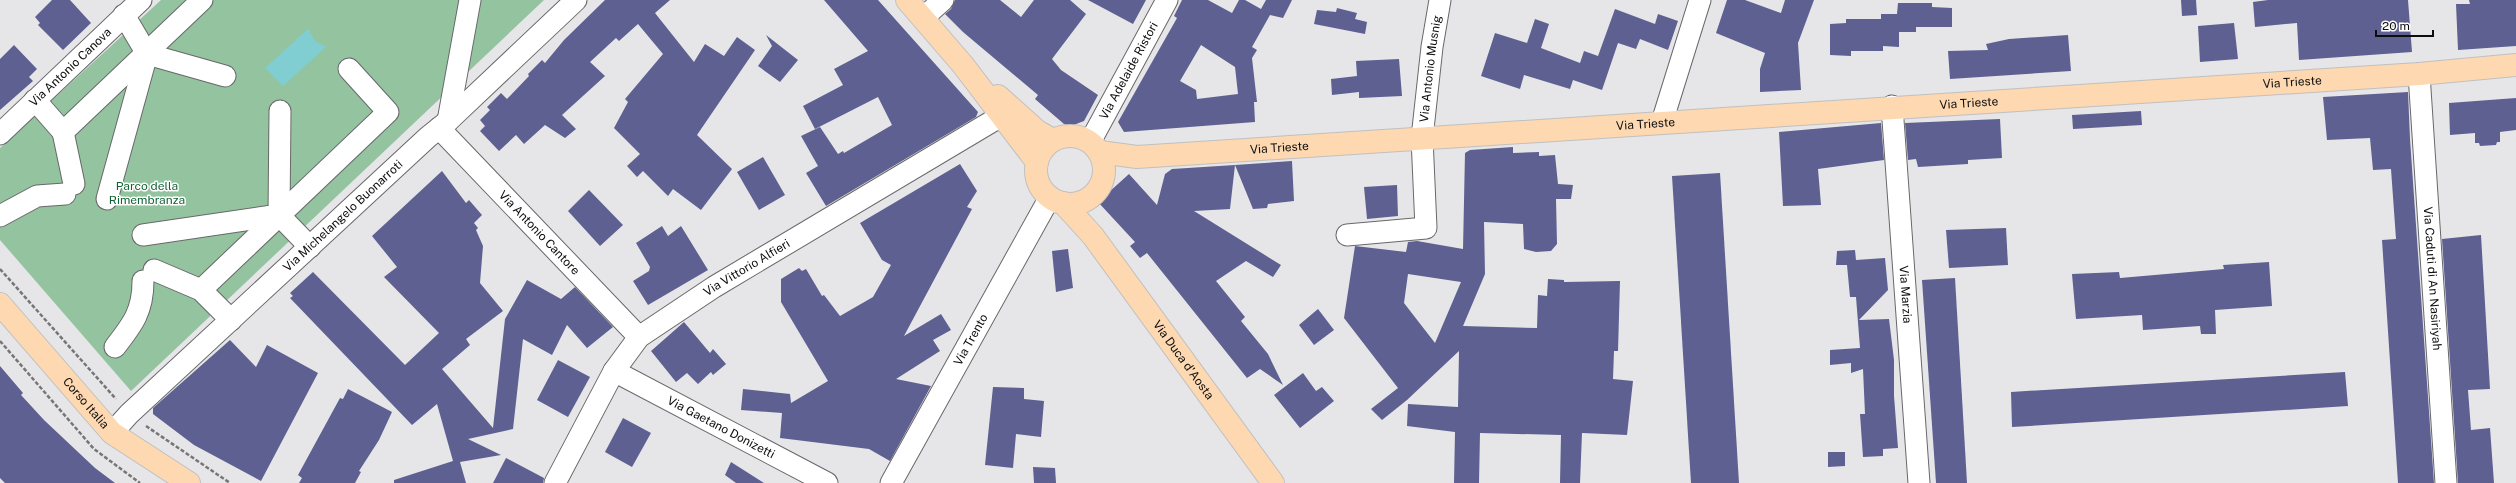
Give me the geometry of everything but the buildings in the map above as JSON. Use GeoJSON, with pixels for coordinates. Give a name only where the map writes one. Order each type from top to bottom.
{"type":"FeatureCollection","features":[{"type":"Feature","properties":{"kind":"main road"},"geometry":{"type":"LineString","coordinates":[[907,0],[963,65],[1037,162],[1043,149],[1053,140],[1066,136],[1078,136],[1098,155],[1101,184],[1094,194],[1084,201],[1074,204],[1056,200]]}},
{"type":"Feature","properties":{"kind":"main road"},"geometry":{"type":"LineString","coordinates":[[963,65],[1037,131],[1053,140]]}},
{"type":"Feature","properties":{"kind":"main road","name":"Via Trieste"},"geometry":{"type":"LineString","coordinates":[[1098,155],[1137,157],[1892,106],[2419,74],[2516,65]]}},
{"type":"Feature","properties":{"kind":"main road","name":"Via Duca d'Aosta"},"geometry":{"type":"LineString","coordinates":[[1037,162],[1037,175],[1041,187],[1092,236],[1265,480]]}},
{"type":"Feature","properties":{"kind":"main road","name":"Via Duca d'Aosta"},"geometry":{"type":"LineString","coordinates":[[1084,201],[1085,213],[1092,236]]}},
{"type":"Feature","properties":{"kind":"main road","name":"Corso Italia"},"geometry":{"type":"LineString","coordinates":[[0,304],[112,433],[189,483]]}},
{"type":"Feature","properties":{"kind":"street","name":"Via Antonio Canova"},"geometry":{"type":"LineString","coordinates":[[0,134],[141,0]]}},
{"type":"Feature","properties":{"kind":"street"},"geometry":{"type":"LineString","coordinates":[[63,132],[147,54],[202,0]]}},
{"type":"Feature","properties":{"kind":"street"},"geometry":{"type":"LineString","coordinates":[[444,125],[470,0]]}},
{"type":"Feature","properties":{"kind":"street","name":"Via Michelangelo Buonarroti"},"geometry":{"type":"LineString","coordinates":[[112,433],[129,414],[444,125],[576,0]]}},
{"type":"Feature","properties":{"kind":"street"},"geometry":{"type":"LineString","coordinates":[[923,18],[943,0]]}},
{"type":"Feature","properties":{"kind":"street","name":"Via Adelaide Ristori"},"geometry":{"type":"LineString","coordinates":[[1098,155],[1167,0]]}},
{"type":"Feature","properties":{"kind":"street","name":"Via Antonio Musnig"},"geometry":{"type":"LineString","coordinates":[[1422,138],[1432,46],[1440,0]]}},
{"type":"Feature","properties":{"kind":"street"},"geometry":{"type":"LineString","coordinates":[[1662,122],[1700,0]]}},
{"type":"Feature","properties":{"kind":"street"},"geometry":{"type":"LineString","coordinates":[[124,16],[147,54],[226,76]]}},
{"type":"Feature","properties":{"kind":"street"},"geometry":{"type":"LineString","coordinates":[[107,199],[147,54]]}},
{"type":"Feature","properties":{"kind":"street"},"geometry":{"type":"LineString","coordinates":[[201,290],[388,112],[349,69]]}},
{"type":"Feature","properties":{"kind":"street","name":"Via Caduti di An Nasiriyah"},"geometry":{"type":"LineString","coordinates":[[2419,74],[2446,483]]}},
{"type":"Feature","properties":{"kind":"street"},"geometry":{"type":"LineString","coordinates":[[0,216],[37,196],[70,189],[63,132],[35,100]]}},
{"type":"Feature","properties":{"kind":"street","name":"Via Marzia"},"geometry":{"type":"LineString","coordinates":[[1892,106],[1919,483]]}},
{"type":"Feature","properties":{"kind":"street"},"geometry":{"type":"LineString","coordinates":[[280,111],[279,215],[310,247]]}},
{"type":"Feature","properties":{"kind":"street","name":"Via Vittorio Alfieri"},"geometry":{"type":"LineString","coordinates":[[556,483],[614,372],[639,337],[714,287],[1001,116]]}},
{"type":"Feature","properties":{"kind":"street","name":"Via Antonio Cantore"},"geometry":{"type":"LineString","coordinates":[[444,125],[639,337]]}},
{"type":"Feature","properties":{"kind":"street"},"geometry":{"type":"LineString","coordinates":[[1347,234],[1426,228],[1422,138]]}},
{"type":"Feature","properties":{"kind":"street","name":"Via Trento"},"geometry":{"type":"LineString","coordinates":[[891,483],[1056,200]]}},
{"type":"Feature","properties":{"kind":"street"},"geometry":{"type":"LineString","coordinates":[[143,235],[279,215]]}},
{"type":"Feature","properties":{"kind":"street"},"geometry":{"type":"LineString","coordinates":[[115,347],[131,327],[142,306],[149,276],[201,290],[230,320]]}},
{"type":"Feature","properties":{"kind":"street","name":"Via Gaetano Donizetti"},"geometry":{"type":"LineString","coordinates":[[614,372],[827,483]]}},
{"type":"Feature","properties":{"kind":"path","name":"Corso Italia"},"geometry":{"type":"LineString","coordinates":[[0,270],[117,400]]}},
{"type":"Feature","properties":{"kind":"path"},"geometry":{"type":"LineString","coordinates":[[143,424],[230,483]]}},
{"type":"Feature","properties":{"kind":"green space","name":"Parco della Rimembranza"},"geometry":{"type":"Polygon","coordinates":[[[161,0],[544,0],[131,391],[0,240],[0,148],[161,0]]]}},
{"type":"Feature","properties":{"kind":"water"},"geometry":{"type":"Polygon","coordinates":[[[308,29],[315,41],[326,47],[283,86],[265,68],[308,29]]]}}]}
